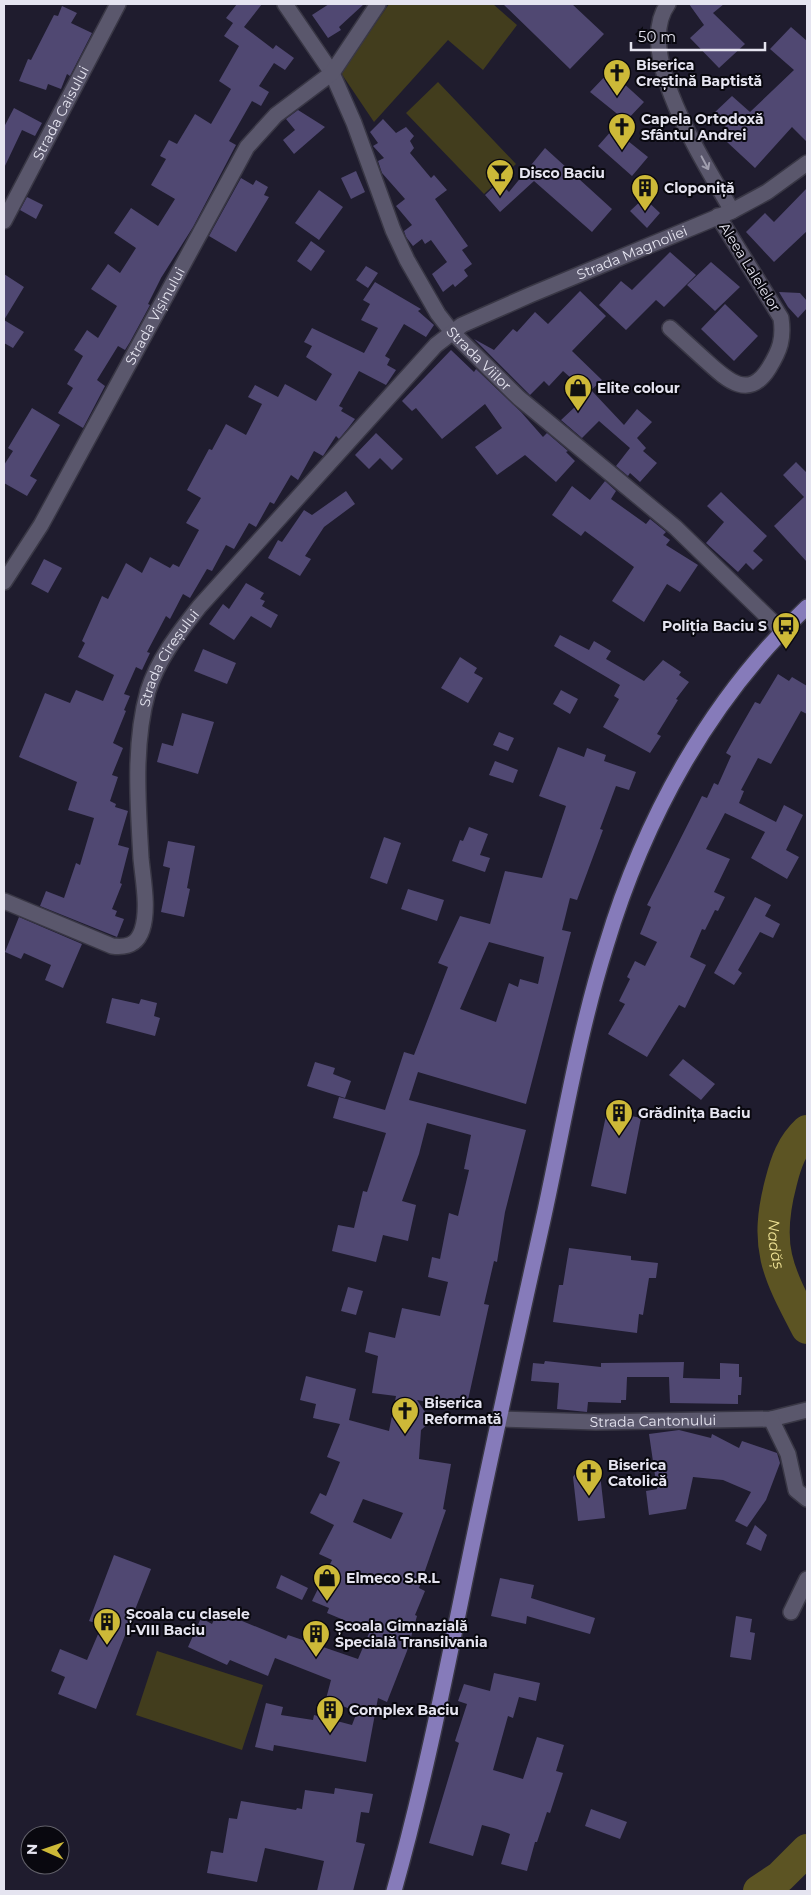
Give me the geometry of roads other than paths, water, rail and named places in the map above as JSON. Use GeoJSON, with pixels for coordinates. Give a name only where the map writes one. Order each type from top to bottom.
{"type":"FeatureCollection","features":[{"type":"Feature","properties":{"kind":"main road"},"geometry":{"type":"LineString","coordinates":[[394,1891],[416,1813],[498,1419],[588,1012],[605,948],[626,885],[653,822],[685,762],[732,691],[782,631],[807,607]]}},
{"type":"Feature","properties":{"kind":"street","name":"Strada Caisului"},"geometry":{"type":"LineString","coordinates":[[4,221],[118,4]]}},
{"type":"Feature","properties":{"kind":"street","name":"Strada Viilor"},"geometry":{"type":"LineString","coordinates":[[284,4],[332,73],[354,123],[393,230],[412,268],[452,332],[519,398],[675,527],[782,631]]}},
{"type":"Feature","properties":{"kind":"street","name":"Strada Vișinului"},"geometry":{"type":"LineString","coordinates":[[4,582],[41,525],[247,147],[276,115],[332,73],[378,4]]}},
{"type":"Feature","properties":{"kind":"street","name":"Aleea Lalelelor"},"geometry":{"type":"LineString","coordinates":[[668,4],[660,18],[658,36],[667,85],[675,107],[725,214],[781,318],[783,330],[780,349],[761,379],[742,385],[728,380],[670,328]]}},
{"type":"Feature","properties":{"kind":"street","name":"Strada Magnoliei"},"geometry":{"type":"LineString","coordinates":[[452,332],[530,295],[725,214],[767,192],[807,163]]}},
{"type":"Feature","properties":{"kind":"street","name":"Strada Cireșului"},"geometry":{"type":"LineString","coordinates":[[4,901],[112,946],[124,947],[137,940],[145,917],[139,820],[140,730],[148,692],[159,663],[172,642],[199,608],[436,345],[452,332]]}},
{"type":"Feature","properties":{"kind":"street","name":"Strada Cantonului"},"geometry":{"type":"LineString","coordinates":[[498,1419],[596,1422],[771,1419],[807,1410]]}},
{"type":"Feature","properties":{"kind":"street"},"geometry":{"type":"LineString","coordinates":[[771,1419],[788,1454],[796,1490],[807,1499]]}},
{"type":"Feature","properties":{"kind":"street"},"geometry":{"type":"LineString","coordinates":[[791,1612],[807,1579]]}},
{"type":"Feature","properties":{"kind":"waterway","name":"Nadăș"},"geometry":{"type":"LineString","coordinates":[[807,1131],[797,1142],[787,1161],[776,1204],[774,1224],[776,1258],[781,1274],[807,1328]]}},
{"type":"Feature","properties":{"kind":"waterway","name":"Nadăș"},"geometry":{"type":"LineString","coordinates":[[759,1891],[780,1877],[807,1850]]}},
{"type":"Feature","properties":{"kind":"place","name":"Biserica Creștină Baptistă"},"geometry":{"type":"Point","coordinates":[617,97]}},
{"type":"Feature","properties":{"kind":"place","name":"Capela Ortodoxă Sfântul Andrei"},"geometry":{"type":"Point","coordinates":[622,151]}},
{"type":"Feature","properties":{"kind":"place","name":"Disco Baciu"},"geometry":{"type":"Point","coordinates":[500,197]}},
{"type":"Feature","properties":{"kind":"place","name":"Cloponiță"},"geometry":{"type":"Point","coordinates":[645,212]}},
{"type":"Feature","properties":{"kind":"place","name":"Elite colour"},"geometry":{"type":"Point","coordinates":[578,412]}},
{"type":"Feature","properties":{"kind":"place","name":"Poliția Baciu S"},"geometry":{"type":"Point","coordinates":[786,650]}},
{"type":"Feature","properties":{"kind":"place","name":"Grădinița Baciu"},"geometry":{"type":"Point","coordinates":[619,1137]}},
{"type":"Feature","properties":{"kind":"place","name":"Biserica Reformată"},"geometry":{"type":"Point","coordinates":[405,1435]}},
{"type":"Feature","properties":{"kind":"place","name":"Biserica Catolică"},"geometry":{"type":"Point","coordinates":[589,1497]}},
{"type":"Feature","properties":{"kind":"place","name":"Elmeco S.R.L"},"geometry":{"type":"Point","coordinates":[327,1602]}},
{"type":"Feature","properties":{"kind":"place","name":"Școala cu clasele I-VIII Baciu"},"geometry":{"type":"Point","coordinates":[107,1646]}},
{"type":"Feature","properties":{"kind":"place","name":"Școala Gimnazială Specială Transilvania"},"geometry":{"type":"Point","coordinates":[316,1658]}},
{"type":"Feature","properties":{"kind":"place","name":"Complex Baciu"},"geometry":{"type":"Point","coordinates":[330,1734]}}]}
